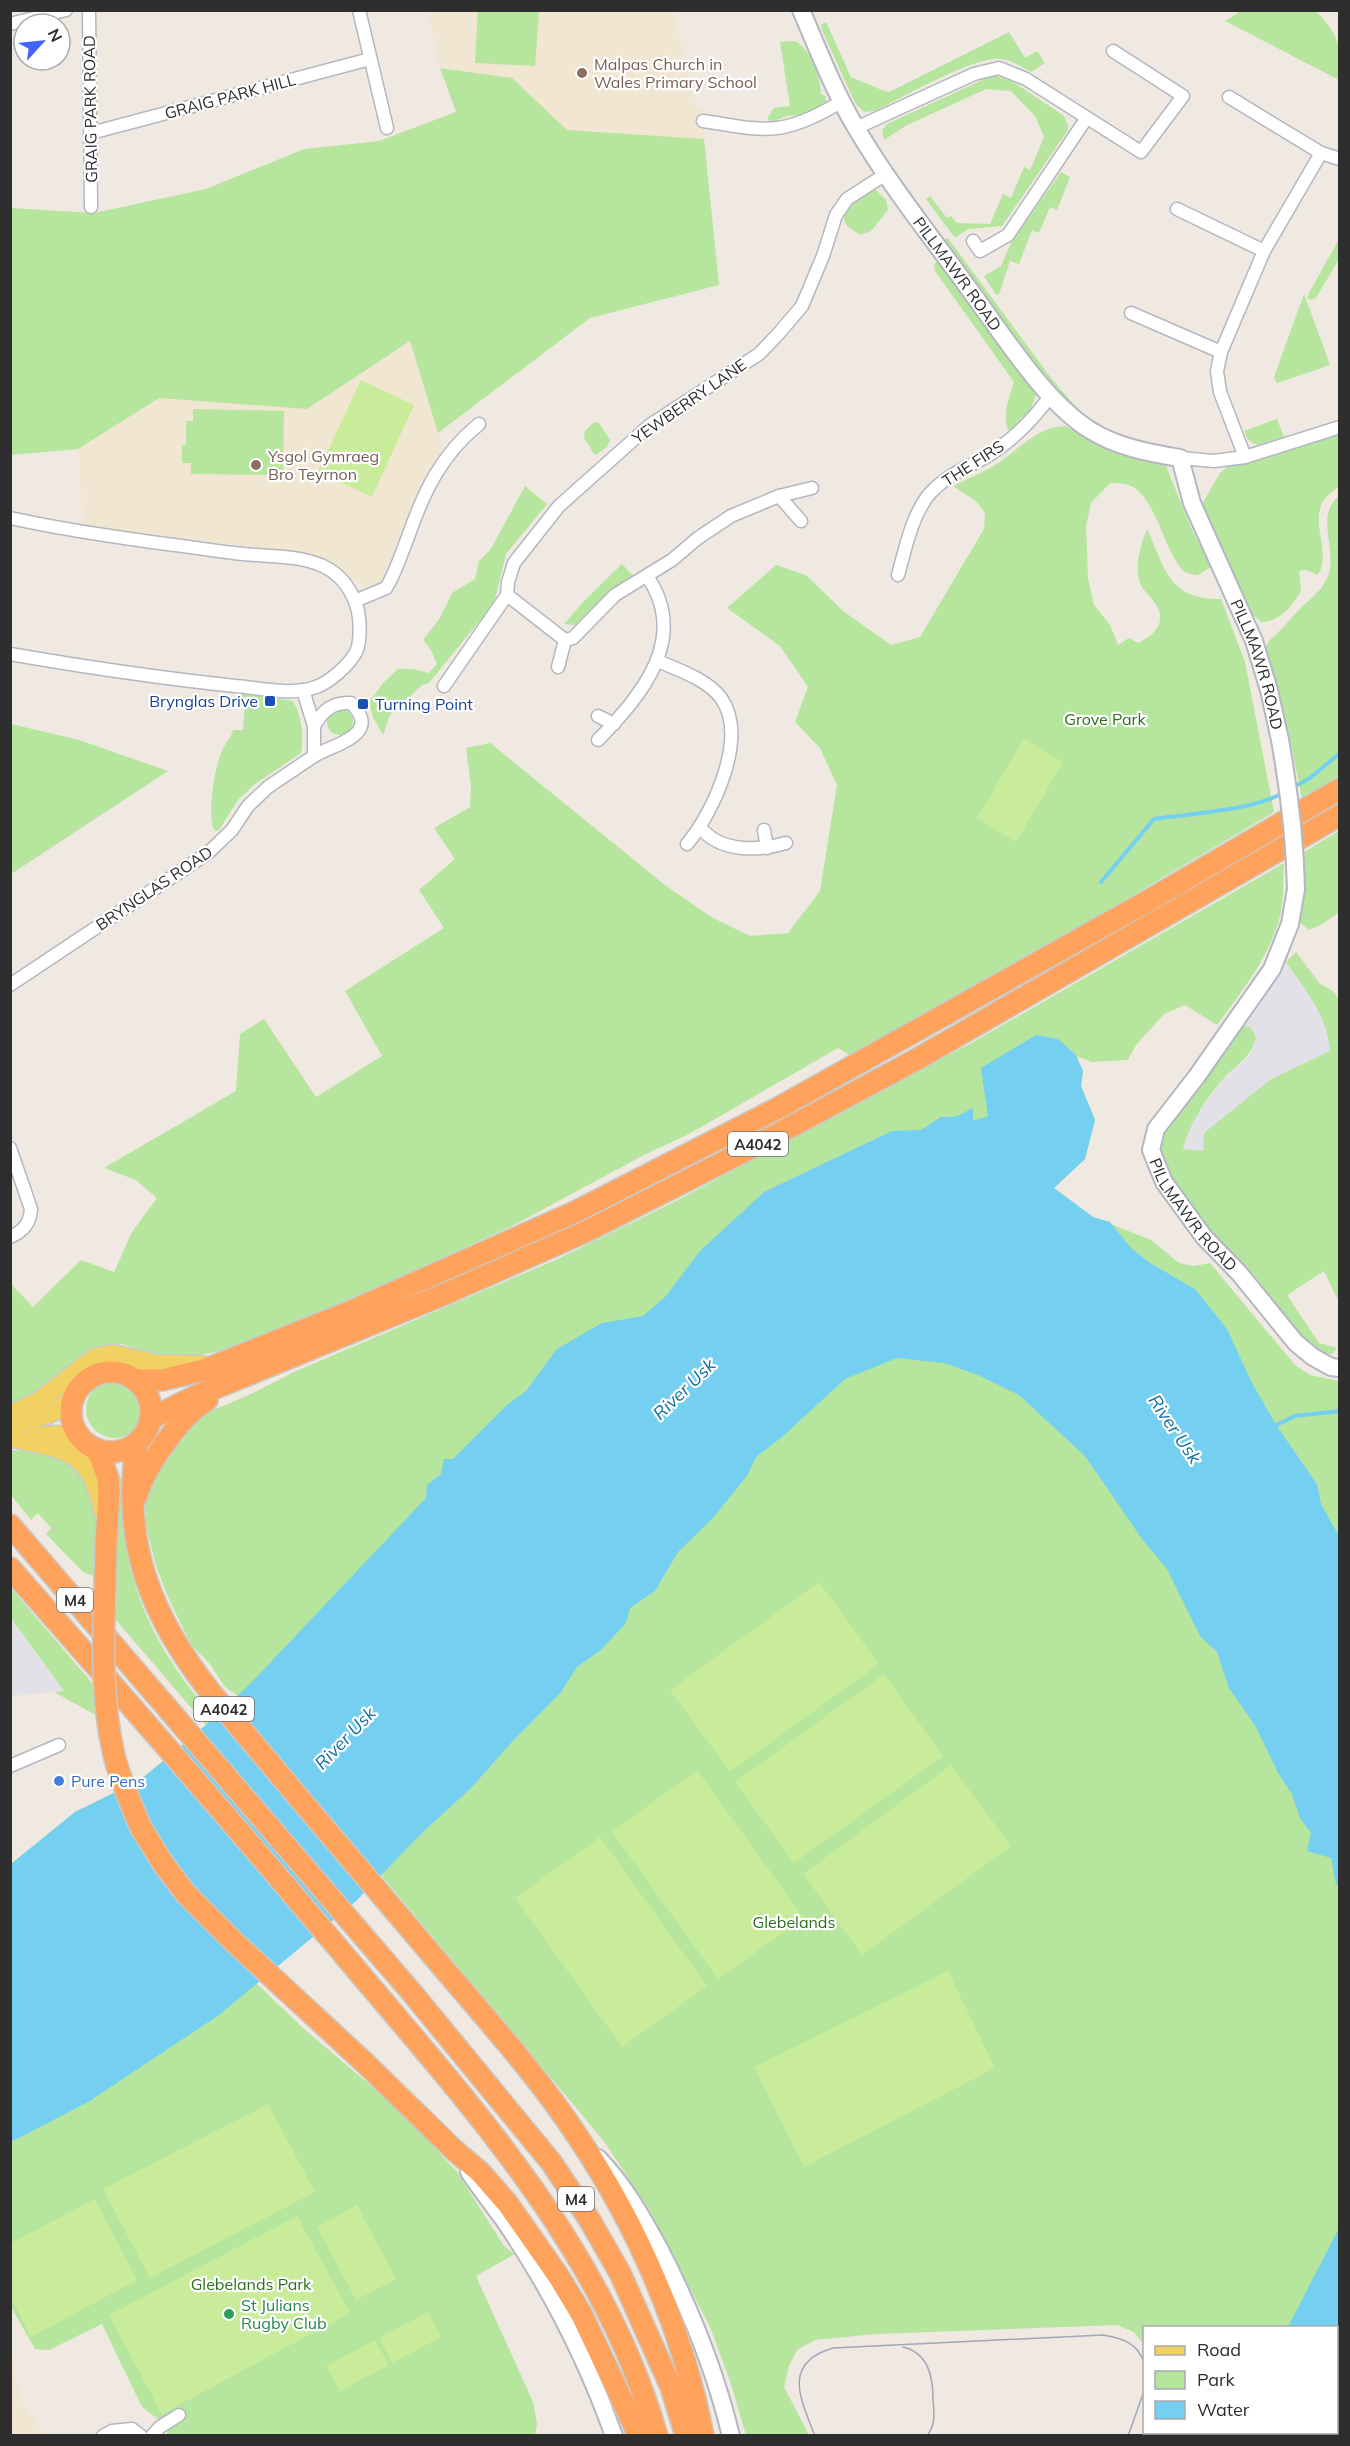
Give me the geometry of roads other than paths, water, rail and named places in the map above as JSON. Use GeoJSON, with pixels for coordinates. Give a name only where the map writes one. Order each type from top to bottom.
{"type":"FeatureCollection","features":[{"type":"Feature","properties":{"kind":"highway","name":"A4042"},"geometry":{"type":"LineString","coordinates":[[136,1380],[182,1377],[220,1363],[347,1312],[575,1212],[780,1107],[1146,902],[1340,789]]}},
{"type":"Feature","properties":{"kind":"highway","name":"A4042"},"geometry":{"type":"LineString","coordinates":[[150,1419],[196,1396],[445,1294],[587,1230],[739,1154],[919,1058],[1340,815]]}},
{"type":"Feature","properties":{"kind":"highway"},"geometry":{"type":"LineString","coordinates":[[97,1449],[118,1451],[137,1442],[144,1435],[150,1419],[148,1397],[136,1380],[127,1375],[106,1372],[87,1380],[74,1397],[72,1417],[80,1436],[97,1449],[108,1478],[104,1644],[106,1700],[109,1731],[118,1768],[141,1828],[164,1865],[186,1894],[233,1941],[366,2064],[454,2151],[480,2172],[508,2204],[559,2277],[582,2315],[639,2436]]}},
{"type":"Feature","properties":{"kind":"highway","name":"A4042"},"geometry":{"type":"LineString","coordinates":[[133,1509],[144,1476],[184,1419],[201,1403],[241,1379]]}},
{"type":"Feature","properties":{"kind":"highway","name":"A4042"},"geometry":{"type":"LineString","coordinates":[[137,1442],[132,1477],[133,1509],[136,1539],[146,1582],[158,1612],[191,1668],[525,2065],[579,2138]]}},
{"type":"Feature","properties":{"kind":"highway","name":"M4"},"geometry":{"type":"LineString","coordinates":[[10,1526],[140,1674],[413,1994],[551,2162],[589,2219],[620,2274],[671,2387],[686,2436]]}},
{"type":"Feature","properties":{"kind":"highway","name":"M4"},"geometry":{"type":"LineString","coordinates":[[10,1568],[218,1804],[472,2108],[529,2181],[565,2235],[598,2293],[622,2342],[648,2406],[657,2436]]}},
{"type":"Feature","properties":{"kind":"highway","name":"M4"},"geometry":{"type":"LineString","coordinates":[[579,2138],[639,2245],[657,2284],[689,2374],[703,2436]]}},
{"type":"Feature","properties":{"kind":"main road","name":"A4042"},"geometry":{"type":"LineString","coordinates":[[10,1415],[39,1401],[94,1358],[112,1354],[142,1362],[172,1366],[220,1363]]}},
{"type":"Feature","properties":{"kind":"main road"},"geometry":{"type":"LineString","coordinates":[[13,1435],[67,1405],[74,1397]]}},
{"type":"Feature","properties":{"kind":"main road"},"geometry":{"type":"LineString","coordinates":[[13,1435],[80,1436]]}},
{"type":"Feature","properties":{"kind":"main road"},"geometry":{"type":"LineString","coordinates":[[13,1435],[61,1448],[76,1457],[89,1471],[99,1490],[106,1536]]}},
{"type":"Feature","properties":{"kind":"street"},"geometry":{"type":"LineString","coordinates":[[10,24],[66,10]]}},
{"type":"Feature","properties":{"kind":"street","name":"GRAIG PARK ROAD"},"geometry":{"type":"LineString","coordinates":[[89,10],[91,207]]}},
{"type":"Feature","properties":{"kind":"street"},"geometry":{"type":"LineString","coordinates":[[358,10],[387,128]]}},
{"type":"Feature","properties":{"kind":"street","name":"PILLMAWR ROAD"},"geometry":{"type":"LineString","coordinates":[[803,11],[841,102],[856,128],[886,174],[1005,338],[1051,395],[1090,430],[1141,452],[1180,458],[1192,503],[1254,641],[1269,690],[1290,798],[1296,889],[1290,924],[1272,969],[1156,1130],[1151,1150],[1164,1182],[1204,1237],[1239,1273],[1296,1343],[1313,1357],[1331,1367],[1340,1368]]}},
{"type":"Feature","properties":{"kind":"street"},"geometry":{"type":"LineString","coordinates":[[856,128],[974,74],[999,68],[1026,80],[1141,152],[1183,96],[1113,51]]}},
{"type":"Feature","properties":{"kind":"street","name":"GRAIG PARK HILL"},"geometry":{"type":"LineString","coordinates":[[91,133],[370,59]]}},
{"type":"Feature","properties":{"kind":"street"},"geometry":{"type":"LineString","coordinates":[[1229,97],[1321,153],[1340,159]]}},
{"type":"Feature","properties":{"kind":"street"},"geometry":{"type":"LineString","coordinates":[[703,121],[752,128],[778,128],[817,116],[841,102]]}},
{"type":"Feature","properties":{"kind":"street"},"geometry":{"type":"LineString","coordinates":[[973,241],[980,251],[1008,235],[1086,119]]}},
{"type":"Feature","properties":{"kind":"street"},"geometry":{"type":"LineString","coordinates":[[1245,457],[1220,392],[1217,370],[1221,352],[1264,251],[1321,153]]}},
{"type":"Feature","properties":{"kind":"street","name":"YEWBERRY LANE"},"geometry":{"type":"LineString","coordinates":[[444,686],[507,595],[508,582],[514,563],[559,506],[650,425],[759,354],[802,306],[823,256],[836,215],[847,199],[886,174]]}},
{"type":"Feature","properties":{"kind":"street"},"geometry":{"type":"LineString","coordinates":[[1177,209],[1264,251]]}},
{"type":"Feature","properties":{"kind":"street"},"geometry":{"type":"LineString","coordinates":[[1131,313],[1221,352]]}},
{"type":"Feature","properties":{"kind":"street","name":"THE FIRS"},"geometry":{"type":"LineString","coordinates":[[898,575],[915,520],[926,498],[949,477],[984,457],[1027,425],[1051,395]]}},
{"type":"Feature","properties":{"kind":"street"},"geometry":{"type":"LineString","coordinates":[[355,601],[386,588],[429,483],[459,440],[479,424]]}},
{"type":"Feature","properties":{"kind":"street"},"geometry":{"type":"LineString","coordinates":[[1180,458],[1214,461],[1245,457],[1340,427]]}},
{"type":"Feature","properties":{"kind":"street"},"geometry":{"type":"LineString","coordinates":[[558,667],[565,640],[580,632],[615,595],[647,576],[731,516],[779,496],[812,488]]}},
{"type":"Feature","properties":{"kind":"street"},"geometry":{"type":"LineString","coordinates":[[779,496],[801,521]]}},
{"type":"Feature","properties":{"kind":"street"},"geometry":{"type":"LineString","coordinates":[[10,518],[82,532],[238,554],[312,561],[338,575],[355,601],[359,625],[357,650],[343,667],[326,682],[303,690],[271,690],[162,678],[10,654]]}},
{"type":"Feature","properties":{"kind":"street"},"geometry":{"type":"LineString","coordinates":[[598,740],[636,696],[658,661],[662,650],[663,620],[659,594],[647,576]]}},
{"type":"Feature","properties":{"kind":"street"},"geometry":{"type":"LineString","coordinates":[[507,595],[565,640]]}},
{"type":"Feature","properties":{"kind":"street"},"geometry":{"type":"LineString","coordinates":[[658,661],[694,677],[711,689],[722,699],[729,721],[731,744],[718,794],[700,827],[687,844]]}},
{"type":"Feature","properties":{"kind":"street"},"geometry":{"type":"LineString","coordinates":[[303,690],[314,726],[314,756]]}},
{"type":"Feature","properties":{"kind":"street","name":"BRYNGLAS ROAD"},"geometry":{"type":"LineString","coordinates":[[10,985],[208,853],[232,830],[248,806],[268,787],[327,748],[344,744],[358,732],[362,725],[361,713],[351,703],[339,702],[320,715],[314,726]]}},
{"type":"Feature","properties":{"kind":"street"},"geometry":{"type":"LineString","coordinates":[[598,716],[614,724]]}},
{"type":"Feature","properties":{"kind":"street"},"geometry":{"type":"LineString","coordinates":[[700,827],[706,835],[735,847],[767,848],[786,843]]}},
{"type":"Feature","properties":{"kind":"street"},"geometry":{"type":"LineString","coordinates":[[764,830],[767,848]]}},
{"type":"Feature","properties":{"kind":"street"},"geometry":{"type":"LineString","coordinates":[[10,1148],[31,1209],[30,1219],[24,1229],[10,1237]]}},
{"type":"Feature","properties":{"kind":"street"},"geometry":{"type":"LineString","coordinates":[[10,1766],[59,1745]]}},
{"type":"Feature","properties":{"kind":"street"},"geometry":{"type":"LineString","coordinates":[[579,2138],[613,2174],[631,2198],[679,2286],[704,2347],[731,2436]]}},
{"type":"Feature","properties":{"kind":"street"},"geometry":{"type":"LineString","coordinates":[[454,2151],[504,2221],[544,2287],[592,2379],[614,2436]]}},
{"type":"Feature","properties":{"kind":"street"},"geometry":{"type":"LineString","coordinates":[[152,2436],[160,2427],[179,2415]]}},
{"type":"Feature","properties":{"kind":"street"},"geometry":{"type":"LineString","coordinates":[[103,2436],[112,2431],[132,2429],[141,2436]]}},
{"type":"Feature","properties":{"kind":"water","name":"River Usk"},"geometry":{"type":"Polygon","coordinates":[[[1036,1035],[1058,1039],[1076,1055],[1083,1071],[1081,1086],[1095,1120],[1085,1159],[1054,1188],[1093,1217],[1110,1222],[1131,1248],[1150,1263],[1195,1289],[1227,1329],[1251,1381],[1276,1425],[1317,1484],[1321,1504],[1339,1536],[1339,1887],[1336,1884],[1331,1858],[1307,1851],[1311,1833],[1300,1818],[1292,1794],[1278,1773],[1256,1727],[1229,1688],[1217,1652],[1200,1636],[1167,1569],[1142,1539],[1085,1456],[1019,1395],[978,1375],[944,1363],[897,1358],[845,1379],[782,1437],[756,1457],[747,1476],[712,1519],[678,1552],[655,1591],[630,1608],[626,1623],[601,1650],[577,1667],[561,1692],[471,1788],[424,1831],[356,1901],[219,2015],[88,2102],[11,2142],[11,1864],[75,1812],[140,1780],[195,1735],[249,1685],[426,1498],[427,1485],[441,1474],[444,1459],[453,1459],[508,1404],[526,1391],[557,1349],[602,1323],[643,1316],[666,1296],[700,1251],[764,1192],[892,1131],[921,1130],[941,1117],[955,1117],[973,1108],[973,1121],[988,1116],[981,1068],[1036,1035]]]}},
{"type":"Feature","properties":{"kind":"water"},"geometry":{"type":"Polygon","coordinates":[[[1339,2228],[1339,2435],[1220,2435],[1338,2434],[1338,2326],[1289,2326],[1339,2228]]]}},
{"type":"Feature","properties":{"kind":"waterway"},"geometry":{"type":"LineString","coordinates":[[1292,788],[1310,778],[1340,753]]}},
{"type":"Feature","properties":{"kind":"waterway"},"geometry":{"type":"LineString","coordinates":[[1101,882],[1154,819],[1238,808],[1283,793]]}},
{"type":"Feature","properties":{"kind":"waterway"},"geometry":{"type":"LineString","coordinates":[[1274,1426],[1295,1416],[1340,1411]]}},
{"type":"Feature","properties":{"kind":"tram line"},"geometry":{"type":"LineString","coordinates":[[815,2436],[801,2395],[799,2383],[801,2372],[817,2355],[833,2348],[1103,2335],[1117,2338],[1133,2346],[1143,2361]]}},
{"type":"Feature","properties":{"kind":"tram line"},"geometry":{"type":"LineString","coordinates":[[903,2347],[918,2354],[930,2374],[934,2418],[927,2436]]}},
{"type":"Feature","properties":{"kind":"tram line"},"geometry":{"type":"LineString","coordinates":[[1128,2436],[1143,2394]]}},
{"type":"Feature","properties":{"kind":"place","name":"Malpas Church in Wales Primary School"},"geometry":{"type":"Point","coordinates":[582,73]}},
{"type":"Feature","properties":{"kind":"place","name":"Ysgol Gymraeg Bro Teyrnon"},"geometry":{"type":"Point","coordinates":[256,465]}},
{"type":"Feature","properties":{"kind":"place","name":"Brynglas Drive"},"geometry":{"type":"Point","coordinates":[270,701]}},
{"type":"Feature","properties":{"kind":"place","name":"Turning Point"},"geometry":{"type":"Point","coordinates":[363,704]}},
{"type":"Feature","properties":{"kind":"place","name":"Pure Pens"},"geometry":{"type":"Point","coordinates":[59,1781]}},
{"type":"Feature","properties":{"kind":"place","name":"St Julians Rugby Club"},"geometry":{"type":"Point","coordinates":[229,2314]}},
{"type":"Feature","properties":{"kind":"park label","name":"Grove Park"},"geometry":{"type":"Point","coordinates":[1105,719]}},
{"type":"Feature","properties":{"kind":"park label","name":"Glebelands"},"geometry":{"type":"Point","coordinates":[794,1922]}},
{"type":"Feature","properties":{"kind":"park label","name":"Glebelands Park"},"geometry":{"type":"Point","coordinates":[251,2284]}}]}
